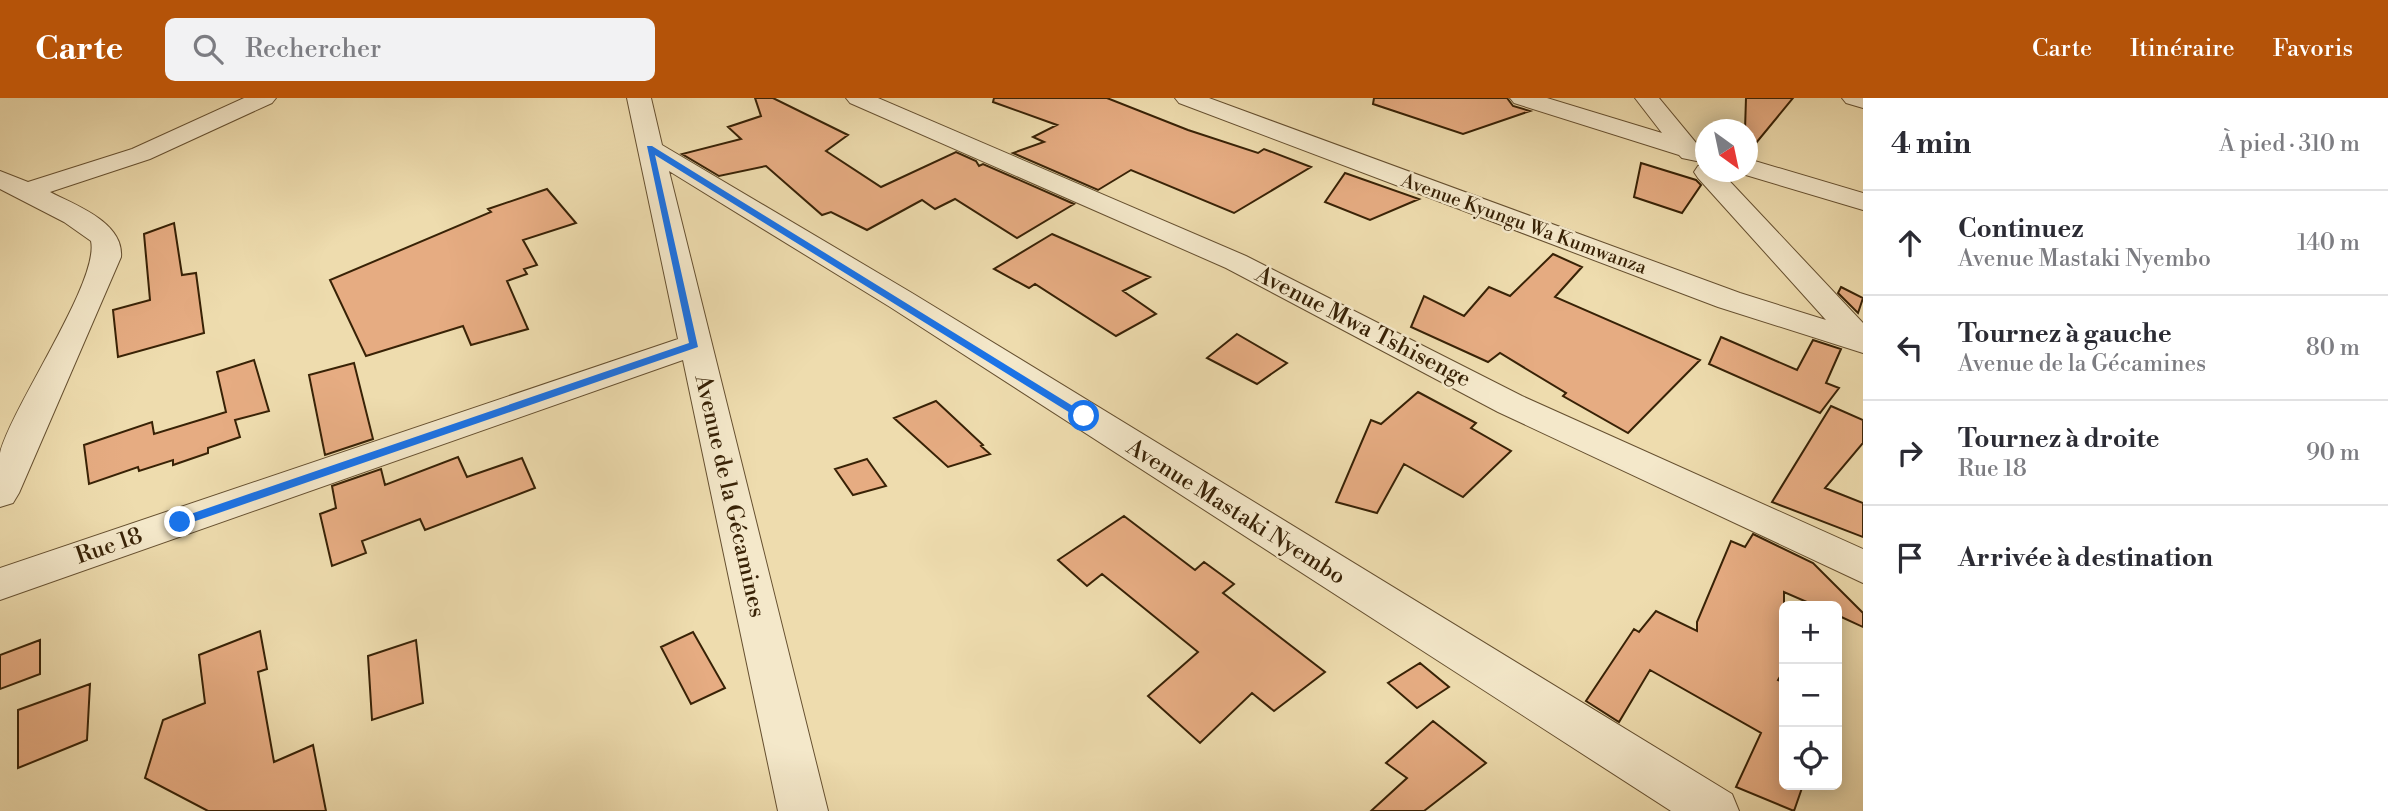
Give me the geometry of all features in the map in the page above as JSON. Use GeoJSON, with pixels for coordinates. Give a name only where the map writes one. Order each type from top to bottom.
{"type":"FeatureCollection","features":[{"type":"Feature","properties":{"kind":"street"},"geometry":{"type":"LineString","coordinates":[[13,185],[141,153],[264,98]]}},
{"type":"Feature","properties":{"kind":"street","name":"Avenue de la Gécamines"},"geometry":{"type":"LineString","coordinates":[[639,98],[803,811]]}},
{"type":"Feature","properties":{"kind":"street","name":"Avenue Mwa Tshisenge"},"geometry":{"type":"LineString","coordinates":[[858,98],[1236,262],[1510,404],[1863,567]]}},
{"type":"Feature","properties":{"kind":"street","name":"Avenue Kyungu Wa Kumwanza"},"geometry":{"type":"LineString","coordinates":[[1187,98],[1717,296],[1863,343]]}},
{"type":"Feature","properties":{"kind":"street"},"geometry":{"type":"LineString","coordinates":[[1522,98],[1695,152]]}},
{"type":"Feature","properties":{"kind":"street"},"geometry":{"type":"LineString","coordinates":[[1647,98],[1695,151]]}},
{"type":"Feature","properties":{"kind":"street"},"geometry":{"type":"LineString","coordinates":[[1854,98],[1863,101]]}},
{"type":"Feature","properties":{"kind":"street","name":"Avenue Mastaki Nyembo"},"geometry":{"type":"LineString","coordinates":[[650,148],[901,300],[1714,811]]}},
{"type":"Feature","properties":{"kind":"street"},"geometry":{"type":"LineString","coordinates":[[1758,170],[1863,202]]}},
{"type":"Feature","properties":{"kind":"street"},"geometry":{"type":"LineString","coordinates":[[1716,182],[1863,343]]}},
{"type":"Feature","properties":{"kind":"street"},"geometry":{"type":"LineString","coordinates":[[0,493],[105,263],[105,240],[99,232],[13,185]]}},
{"type":"Feature","properties":{"kind":"street","name":"Rue 18"},"geometry":{"type":"LineString","coordinates":[[0,584],[695,344]]}},
{"type":"Feature","properties":{"kind":"building"},"geometry":{"type":"Polygon","coordinates":[[[755,98],[773,98],[848,135],[826,151],[881,187],[956,152],[976,161],[979,166],[983,164],[1074,204],[1017,238],[955,199],[935,209],[922,200],[867,230],[831,212],[822,215],[766,166],[719,176],[682,154],[741,139],[728,127],[761,116],[755,98]]]}},
{"type":"Feature","properties":{"kind":"building"},"geometry":{"type":"Polygon","coordinates":[[[994,98],[1107,98],[1188,130],[1258,153],[1264,149],[1311,167],[1234,213],[1131,170],[1098,190],[1013,153],[1044,142],[1033,137],[1057,125],[993,102],[994,98]]]}},
{"type":"Feature","properties":{"kind":"building"},"geometry":{"type":"Polygon","coordinates":[[[1374,98],[1507,98],[1513,106],[1530,111],[1463,134],[1373,104],[1374,98]]]}},
{"type":"Feature","properties":{"kind":"building"},"geometry":{"type":"Polygon","coordinates":[[[1746,98],[1793,98],[1758,141],[1758,119],[1745,119],[1746,98]]]}},
{"type":"Feature","properties":{"kind":"building"},"geometry":{"type":"Polygon","coordinates":[[[1641,163],[1695,180],[1701,185],[1682,213],[1634,197],[1641,163]]]}},
{"type":"Feature","properties":{"kind":"building"},"geometry":{"type":"Polygon","coordinates":[[[1345,173],[1419,199],[1370,220],[1325,202],[1345,173]]]}},
{"type":"Feature","properties":{"kind":"building"},"geometry":{"type":"Polygon","coordinates":[[[547,189],[576,223],[523,240],[537,265],[524,269],[527,274],[507,281],[528,329],[471,345],[463,326],[366,356],[330,280],[491,212],[488,209],[547,189]]]}},
{"type":"Feature","properties":{"kind":"building"},"geometry":{"type":"Polygon","coordinates":[[[174,223],[182,275],[196,273],[204,333],[118,357],[113,310],[150,300],[144,234],[174,223]]]}},
{"type":"Feature","properties":{"kind":"building"},"geometry":{"type":"Polygon","coordinates":[[[1052,234],[1150,277],[1123,291],[1156,314],[1116,336],[1035,284],[1029,288],[994,269],[1052,234]]]}},
{"type":"Feature","properties":{"kind":"building"},"geometry":{"type":"Polygon","coordinates":[[[1553,254],[1582,267],[1555,297],[1700,360],[1628,433],[1563,396],[1566,393],[1500,353],[1488,362],[1411,327],[1424,296],[1464,316],[1489,287],[1510,296],[1553,254]]]}},
{"type":"Feature","properties":{"kind":"building"},"geometry":{"type":"Polygon","coordinates":[[[1841,287],[1863,298],[1858,313],[1838,293],[1841,287]]]}},
{"type":"Feature","properties":{"kind":"building"},"geometry":{"type":"Polygon","coordinates":[[[1237,334],[1287,363],[1257,384],[1207,358],[1237,334]]]}},
{"type":"Feature","properties":{"kind":"building"},"geometry":{"type":"Polygon","coordinates":[[[1721,337],[1797,370],[1813,340],[1841,349],[1826,383],[1839,388],[1820,413],[1709,364],[1721,337]]]}},
{"type":"Feature","properties":{"kind":"building"},"geometry":{"type":"Polygon","coordinates":[[[254,360],[269,411],[235,420],[240,437],[208,448],[208,453],[173,465],[173,460],[139,471],[138,467],[89,484],[84,445],[152,422],[154,434],[226,412],[217,372],[254,360]]]}},
{"type":"Feature","properties":{"kind":"building"},"geometry":{"type":"Polygon","coordinates":[[[354,363],[373,439],[325,455],[309,375],[354,363]]]}},
{"type":"Feature","properties":{"kind":"building"},"geometry":{"type":"Polygon","coordinates":[[[1418,392],[1476,423],[1471,428],[1511,451],[1463,497],[1404,464],[1377,513],[1336,502],[1371,420],[1381,424],[1418,392]]]}},
{"type":"Feature","properties":{"kind":"building"},"geometry":{"type":"Polygon","coordinates":[[[936,401],[990,454],[948,467],[894,418],[936,401]]]}},
{"type":"Feature","properties":{"kind":"building"},"geometry":{"type":"Polygon","coordinates":[[[1831,406],[1863,420],[1863,443],[1825,488],[1863,503],[1863,537],[1772,502],[1831,406]]]}},
{"type":"Feature","properties":{"kind":"building"},"geometry":{"type":"Polygon","coordinates":[[[458,457],[467,477],[522,458],[535,488],[425,530],[420,519],[362,541],[366,553],[332,566],[320,514],[336,508],[332,486],[381,469],[385,485],[458,457]]]}},
{"type":"Feature","properties":{"kind":"building"},"geometry":{"type":"Polygon","coordinates":[[[867,459],[886,486],[853,495],[835,469],[867,459]]]}},
{"type":"Feature","properties":{"kind":"building"},"geometry":{"type":"Polygon","coordinates":[[[1124,516],[1195,570],[1204,562],[1234,584],[1223,593],[1325,672],[1274,711],[1252,693],[1200,743],[1148,696],[1198,652],[1102,574],[1087,586],[1058,560],[1124,516]]]}},
{"type":"Feature","properties":{"kind":"building"},"geometry":{"type":"Polygon","coordinates":[[[1753,534],[1813,563],[1863,613],[1863,627],[1842,617],[1842,601],[1805,601],[1784,592],[1784,601],[1779,601],[1779,790],[1801,790],[1794,811],[1736,787],[1761,733],[1650,670],[1619,722],[1586,701],[1634,629],[1639,632],[1656,611],[1697,631],[1697,622],[1731,541],[1745,547],[1753,534]]]}},
{"type":"Feature","properties":{"kind":"building"},"geometry":{"type":"Polygon","coordinates":[[[260,631],[267,669],[258,672],[274,762],[313,745],[326,811],[208,811],[145,778],[163,720],[205,703],[199,655],[260,631]]]}},
{"type":"Feature","properties":{"kind":"building"},"geometry":{"type":"Polygon","coordinates":[[[693,632],[725,688],[691,704],[661,647],[693,632]]]}},
{"type":"Feature","properties":{"kind":"building"},"geometry":{"type":"Polygon","coordinates":[[[40,640],[40,674],[0,689],[0,655],[40,640]]]}},
{"type":"Feature","properties":{"kind":"building"},"geometry":{"type":"Polygon","coordinates":[[[416,640],[423,703],[372,720],[368,656],[416,640]]]}},
{"type":"Feature","properties":{"kind":"building"},"geometry":{"type":"Polygon","coordinates":[[[1420,663],[1449,687],[1417,708],[1388,683],[1420,663]]]}},
{"type":"Feature","properties":{"kind":"building"},"geometry":{"type":"Polygon","coordinates":[[[90,684],[87,740],[18,768],[18,710],[90,684]]]}},
{"type":"Feature","properties":{"kind":"building"},"geometry":{"type":"Polygon","coordinates":[[[1433,721],[1486,763],[1424,811],[1371,811],[1407,778],[1386,763],[1433,721]]]}},
{"type":"Feature","properties":{"kind":"route"},"geometry":{"type":"LineString","coordinates":[[180,522],[695,344],[650,148],[901,300],[1084,416]]}}]}
